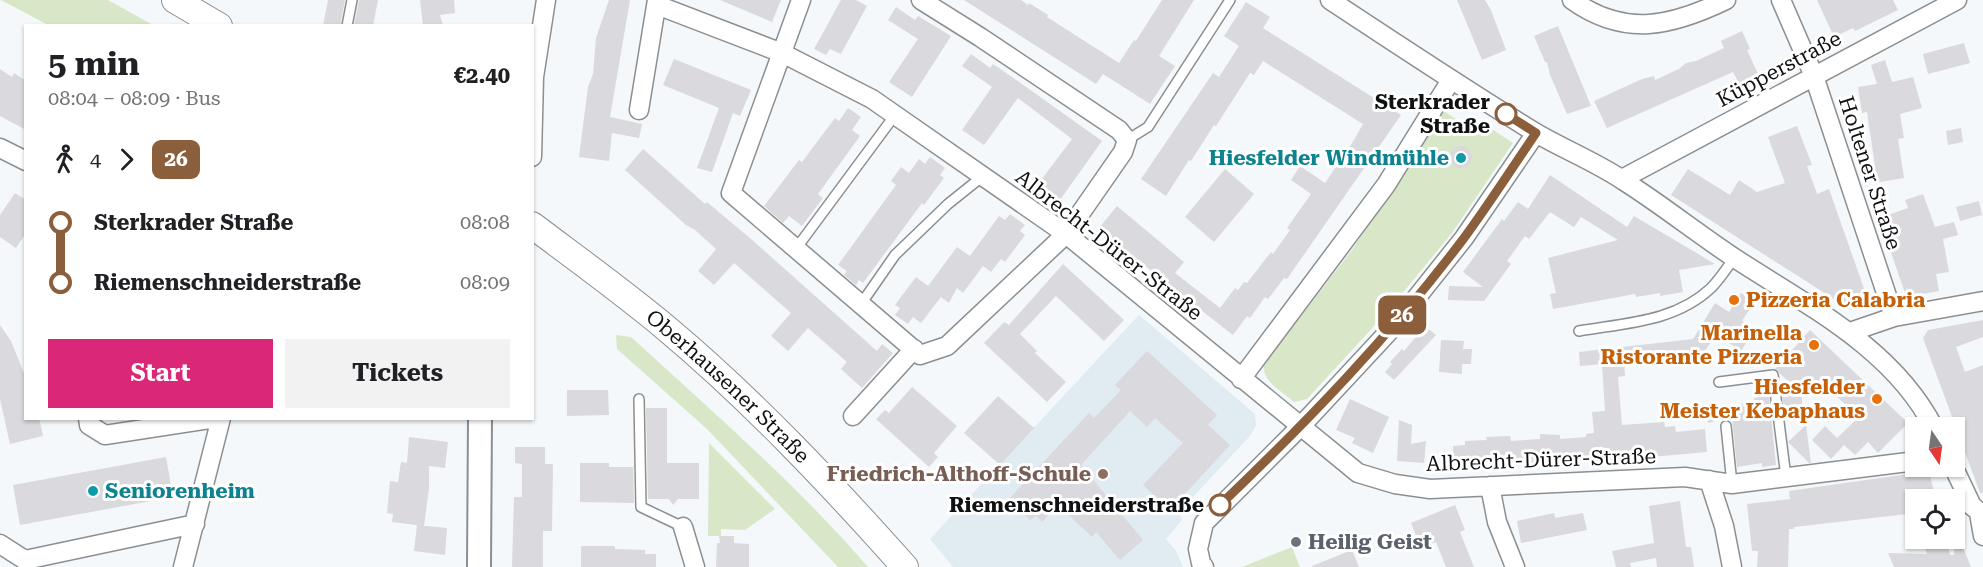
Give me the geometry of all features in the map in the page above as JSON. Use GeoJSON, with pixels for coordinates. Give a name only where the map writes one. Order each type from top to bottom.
{"type":"FeatureCollection","features":[{"type":"Feature","properties":{"kind":"main road"},"geometry":{"type":"LineString","coordinates":[[175,0],[216,24]]}},
{"type":"Feature","properties":{"kind":"main road","name":"Oberhausener Straße"},"geometry":{"type":"LineString","coordinates":[[534,227],[659,322],[729,385],[848,503],[905,567]]}},
{"type":"Feature","properties":{"kind":"street"},"geometry":{"type":"LineString","coordinates":[[534,74],[546,0]]}},
{"type":"Feature","properties":{"kind":"street"},"geometry":{"type":"LineString","coordinates":[[801,0],[731,193],[920,355],[947,346],[1066,234],[1123,153],[1127,140],[1119,130],[921,0]]}},
{"type":"Feature","properties":{"kind":"street"},"geometry":{"type":"LineString","coordinates":[[1330,0],[1536,133],[1622,179],[1734,258],[1850,332],[1891,369],[1923,407],[1928,417]]}},
{"type":"Feature","properties":{"kind":"street"},"geometry":{"type":"LineString","coordinates":[[1572,0],[1584,9],[1609,19],[1636,25],[1664,24],[1694,15],[1726,0]]}},
{"type":"Feature","properties":{"kind":"street","name":"Holtener Straße"},"geometry":{"type":"LineString","coordinates":[[1781,0],[1814,76],[1894,317]]}},
{"type":"Feature","properties":{"kind":"street","name":"Küpperstraße"},"geometry":{"type":"LineString","coordinates":[[1622,179],[1957,0]]}},
{"type":"Feature","properties":{"kind":"street","name":"Albrecht-Dürer-Straße"},"geometry":{"type":"LineString","coordinates":[[639,110],[657,3],[782,53],[872,99],[1066,234],[1358,473],[1395,484],[1430,489],[1685,477],[1732,484],[1905,462]]}},
{"type":"Feature","properties":{"kind":"street"},"geometry":{"type":"LineString","coordinates":[[1241,379],[1386,185],[1451,80]]}},
{"type":"Feature","properties":{"kind":"street"},"geometry":{"type":"LineString","coordinates":[[1204,567],[1198,549],[1204,523],[1300,427],[1394,326],[1457,247],[1536,133]]}},
{"type":"Feature","properties":{"kind":"street"},"geometry":{"type":"LineString","coordinates":[[1,152],[24,161]]}},
{"type":"Feature","properties":{"kind":"street"},"geometry":{"type":"LineString","coordinates":[[1850,332],[1894,317],[1983,301]]}},
{"type":"Feature","properties":{"kind":"street"},"geometry":{"type":"LineString","coordinates":[[853,416],[914,349]]}},
{"type":"Feature","properties":{"kind":"street"},"geometry":{"type":"LineString","coordinates":[[88,420],[89,425],[105,435],[203,420]]}},
{"type":"Feature","properties":{"kind":"street"},"geometry":{"type":"LineString","coordinates":[[183,567],[221,420]]}},
{"type":"Feature","properties":{"kind":"street"},"geometry":{"type":"LineString","coordinates":[[479,567],[480,420]]}},
{"type":"Feature","properties":{"kind":"street"},"geometry":{"type":"LineString","coordinates":[[1958,477],[1972,506],[1981,514],[1983,536]]}},
{"type":"Feature","properties":{"kind":"street"},"geometry":{"type":"LineString","coordinates":[[1710,480],[1724,526],[1732,567]]}},
{"type":"Feature","properties":{"kind":"street"},"geometry":{"type":"LineString","coordinates":[[1490,486],[1497,522],[1515,567]]}},
{"type":"Feature","properties":{"kind":"street"},"geometry":{"type":"LineString","coordinates":[[0,544],[25,560],[195,524]]}},
{"type":"Feature","properties":{"kind":"street"},"geometry":{"type":"LineString","coordinates":[[683,527],[695,567]]}},
{"type":"Feature","properties":{"kind":"lane"},"geometry":{"type":"LineString","coordinates":[[348,24],[352,0]]}},
{"type":"Feature","properties":{"kind":"lane"},"geometry":{"type":"LineString","coordinates":[[1127,140],[1148,126],[1230,0]]}},
{"type":"Feature","properties":{"kind":"lane"},"geometry":{"type":"LineString","coordinates":[[795,250],[895,115]]}},
{"type":"Feature","properties":{"kind":"lane","name":"Albrecht-Dürer-Straße"},"geometry":{"type":"LineString","coordinates":[[861,304],[894,255],[948,204],[983,176]]}},
{"type":"Feature","properties":{"kind":"lane"},"geometry":{"type":"LineString","coordinates":[[1579,331],[1655,318],[1684,308],[1713,286],[1734,258]]}},
{"type":"Feature","properties":{"kind":"lane"},"geometry":{"type":"LineString","coordinates":[[1719,382],[1773,375],[1786,477]]}},
{"type":"Feature","properties":{"kind":"lane"},"geometry":{"type":"LineString","coordinates":[[639,399],[641,507],[683,527]]}},
{"type":"Feature","properties":{"kind":"lane"},"geometry":{"type":"LineString","coordinates":[[1726,426],[1732,484]]}},
{"type":"Feature","properties":{"kind":"shaded area","name":"Friedrich-Althoff-Schule"},"geometry":{"type":"Polygon","coordinates":[[[1139,315],[1255,414],[1256,425],[1250,436],[1179,512],[1182,520],[1166,539],[1176,551],[1183,567],[953,567],[930,539],[1139,315]]]}},
{"type":"Feature","properties":{"kind":"green space"},"geometry":{"type":"Polygon","coordinates":[[[1,0],[108,0],[151,24],[46,24],[1,0]]]}},
{"type":"Feature","properties":{"kind":"green space"},"geometry":{"type":"Polygon","coordinates":[[[1444,111],[1466,126],[1472,116],[1513,143],[1452,233],[1387,312],[1307,399],[1294,402],[1269,381],[1264,364],[1352,250],[1444,111]]]}},
{"type":"Feature","properties":{"kind":"green space"},"geometry":{"type":"Polygon","coordinates":[[[616,335],[631,337],[723,420],[812,506],[868,567],[838,567],[707,429],[617,349],[616,335]]]}},
{"type":"Feature","properties":{"kind":"green space"},"geometry":{"type":"Polygon","coordinates":[[[709,443],[775,509],[745,530],[721,529],[721,536],[708,536],[709,443]]]}},
{"type":"Feature","properties":{"kind":"green space"},"geometry":{"type":"Polygon","coordinates":[[[1292,547],[1300,567],[1242,567],[1292,547]]]}},
{"type":"Feature","properties":{"kind":"building"},"geometry":{"type":"Polygon","coordinates":[[[328,0],[345,0],[340,24],[323,24],[328,0]]]}},
{"type":"Feature","properties":{"kind":"building"},"geometry":{"type":"Polygon","coordinates":[[[359,0],[378,0],[373,24],[354,24],[359,0]]]}},
{"type":"Feature","properties":{"kind":"building"},"geometry":{"type":"Polygon","coordinates":[[[420,0],[454,0],[455,13],[440,15],[442,24],[423,24],[420,0]]]}},
{"type":"Feature","properties":{"kind":"building"},"geometry":{"type":"Polygon","coordinates":[[[609,0],[630,0],[610,117],[642,124],[639,138],[612,133],[609,161],[579,157],[588,87],[593,74],[596,38],[609,0]]]}},
{"type":"Feature","properties":{"kind":"building"},"geometry":{"type":"Polygon","coordinates":[[[720,0],[781,0],[772,22],[720,0]]]}},
{"type":"Feature","properties":{"kind":"building"},"geometry":{"type":"Polygon","coordinates":[[[841,0],[856,0],[867,6],[841,54],[830,49],[826,55],[814,49],[841,0]]]}},
{"type":"Feature","properties":{"kind":"building"},"geometry":{"type":"Polygon","coordinates":[[[964,0],[1021,0],[1028,5],[1029,3],[1119,63],[1162,0],[1194,0],[1159,56],[1175,66],[1150,104],[1103,74],[1096,84],[964,0]]]}},
{"type":"Feature","properties":{"kind":"building"},"geometry":{"type":"Polygon","coordinates":[[[1457,0],[1485,0],[1506,50],[1482,60],[1457,0]]]}},
{"type":"Feature","properties":{"kind":"building"},"geometry":{"type":"Polygon","coordinates":[[[1817,0],[1893,0],[1898,10],[1855,31],[1853,28],[1834,37],[1817,0]]]}},
{"type":"Feature","properties":{"kind":"building"},"geometry":{"type":"Polygon","coordinates":[[[1246,2],[1270,17],[1263,28],[1401,115],[1287,279],[1284,278],[1268,299],[1265,297],[1250,318],[1247,316],[1233,335],[1099,228],[1117,206],[1184,262],[1175,273],[1220,308],[1235,288],[1238,290],[1244,282],[1247,283],[1271,252],[1273,254],[1290,230],[1287,228],[1311,194],[1291,180],[1300,166],[1325,183],[1354,140],[1363,124],[1263,61],[1254,75],[1250,73],[1216,126],[1214,125],[1191,161],[1189,160],[1166,196],[1141,179],[1213,73],[1219,77],[1239,46],[1224,36],[1246,2]]]}},
{"type":"Feature","properties":{"kind":"building"},"geometry":{"type":"Polygon","coordinates":[[[896,7],[915,20],[918,16],[951,36],[912,97],[889,82],[918,39],[888,20],[896,7]]]}},
{"type":"Feature","properties":{"kind":"building"},"geometry":{"type":"Polygon","coordinates":[[[1558,26],[1591,106],[1567,114],[1550,75],[1547,62],[1534,36],[1558,26]]]}},
{"type":"Feature","properties":{"kind":"building"},"geometry":{"type":"Polygon","coordinates":[[[1742,31],[1750,49],[1747,50],[1759,76],[1740,85],[1733,72],[1607,128],[1594,101],[1642,79],[1654,76],[1655,80],[1679,69],[1686,63],[1696,61],[1724,48],[1721,41],[1742,31]]]}},
{"type":"Feature","properties":{"kind":"building"},"geometry":{"type":"Polygon","coordinates":[[[1964,43],[1970,63],[1928,74],[1923,54],[1964,43]]]}},
{"type":"Feature","properties":{"kind":"building"},"geometry":{"type":"Polygon","coordinates":[[[971,54],[990,68],[993,64],[1102,141],[1060,200],[1038,184],[1072,139],[1018,98],[984,145],[962,130],[992,87],[962,66],[971,54]]]}},
{"type":"Feature","properties":{"kind":"building"},"geometry":{"type":"Polygon","coordinates":[[[674,59],[751,90],[740,116],[733,113],[712,172],[697,168],[719,108],[663,85],[674,59]]]}},
{"type":"Feature","properties":{"kind":"building"},"geometry":{"type":"Polygon","coordinates":[[[1885,60],[1892,82],[1913,77],[1922,108],[1900,114],[1904,138],[1898,139],[1904,178],[1874,183],[1871,167],[1875,166],[1867,112],[1862,113],[1858,87],[1877,84],[1871,65],[1885,60]]]}},
{"type":"Feature","properties":{"kind":"building"},"geometry":{"type":"Polygon","coordinates":[[[0,69],[12,77],[14,73],[24,80],[24,129],[0,116],[0,69]]]}},
{"type":"Feature","properties":{"kind":"building"},"geometry":{"type":"Polygon","coordinates":[[[848,108],[861,117],[852,130],[860,136],[818,194],[823,198],[802,226],[789,216],[783,223],[764,206],[799,160],[802,162],[835,118],[839,121],[848,108]]]}},
{"type":"Feature","properties":{"kind":"building"},"geometry":{"type":"Polygon","coordinates":[[[1797,126],[1812,165],[1807,166],[1817,194],[1829,189],[1867,297],[1851,310],[1671,195],[1688,169],[1730,195],[1739,180],[1757,192],[1785,183],[1768,137],[1797,126]]]}},
{"type":"Feature","properties":{"kind":"building"},"geometry":{"type":"Polygon","coordinates":[[[1961,128],[1963,142],[1948,145],[1946,131],[1961,128]]]}},
{"type":"Feature","properties":{"kind":"building","name":"Hiesfelder Windmühle"},"geometry":{"type":"Polygon","coordinates":[[[1461,146],[1469,149],[1472,157],[1469,165],[1461,168],[1453,165],[1450,157],[1453,149],[1461,146]]]}},
{"type":"Feature","properties":{"kind":"building"},"geometry":{"type":"Polygon","coordinates":[[[643,149],[705,204],[707,202],[751,239],[877,351],[882,344],[893,353],[862,388],[841,369],[847,362],[808,328],[788,351],[771,336],[791,313],[734,263],[714,285],[698,271],[716,249],[625,170],[643,149]]]}},
{"type":"Feature","properties":{"kind":"building"},"geometry":{"type":"Polygon","coordinates":[[[930,157],[945,168],[940,175],[944,178],[924,205],[922,203],[863,283],[859,280],[856,285],[844,275],[847,271],[838,265],[896,185],[891,181],[901,167],[909,173],[919,159],[925,164],[930,157]]]}},
{"type":"Feature","properties":{"kind":"building"},"geometry":{"type":"Polygon","coordinates":[[[1225,169],[1254,194],[1214,242],[1185,217],[1225,169]]]}},
{"type":"Feature","properties":{"kind":"building"},"geometry":{"type":"Polygon","coordinates":[[[1550,175],[1627,227],[1634,216],[1715,264],[1679,270],[1683,292],[1636,297],[1635,294],[1553,309],[1550,294],[1556,293],[1548,258],[1618,240],[1581,217],[1574,227],[1550,212],[1529,239],[1525,236],[1507,261],[1511,264],[1484,301],[1448,300],[1449,286],[1483,287],[1463,272],[1502,219],[1504,221],[1518,202],[1528,209],[1550,175]]]}},
{"type":"Feature","properties":{"kind":"building"},"geometry":{"type":"Polygon","coordinates":[[[15,193],[24,199],[24,236],[16,248],[0,237],[0,215],[15,193]]]}},
{"type":"Feature","properties":{"kind":"building"},"geometry":{"type":"Polygon","coordinates":[[[1923,194],[1935,227],[1954,222],[1958,235],[1943,239],[1949,272],[1936,274],[1939,291],[1912,296],[1905,293],[1880,221],[1889,218],[1888,215],[1908,208],[1905,200],[1923,194]]]}},
{"type":"Feature","properties":{"kind":"building"},"geometry":{"type":"Polygon","coordinates":[[[1979,201],[1982,215],[1960,221],[1956,207],[1979,201]]]}},
{"type":"Feature","properties":{"kind":"building"},"geometry":{"type":"Polygon","coordinates":[[[1010,214],[1025,225],[1020,231],[1025,235],[1005,262],[1001,259],[991,272],[983,266],[963,293],[957,288],[949,303],[941,297],[921,323],[913,317],[908,324],[895,315],[900,308],[895,305],[916,277],[928,286],[957,247],[970,256],[999,216],[1005,220],[1010,214]]]}},
{"type":"Feature","properties":{"kind":"building"},"geometry":{"type":"Polygon","coordinates":[[[1063,264],[1124,320],[1104,341],[1056,296],[1020,334],[1037,351],[1035,353],[1066,382],[1047,402],[984,343],[1004,322],[1009,325],[1063,264]]]}},
{"type":"Feature","properties":{"kind":"building"},"geometry":{"type":"Polygon","coordinates":[[[1741,293],[1755,301],[1742,321],[1755,329],[1741,351],[1716,334],[1703,354],[1624,361],[1625,376],[1618,377],[1622,425],[1664,422],[1665,427],[1675,426],[1676,432],[1705,429],[1707,452],[1512,466],[1511,459],[1482,461],[1482,467],[1454,468],[1453,446],[1465,445],[1465,441],[1510,436],[1511,441],[1540,439],[1540,434],[1560,435],[1560,439],[1586,437],[1586,434],[1594,433],[1592,412],[1605,411],[1602,364],[1580,366],[1579,352],[1693,339],[1715,303],[1729,312],[1741,293]]]}},
{"type":"Feature","properties":{"kind":"building"},"geometry":{"type":"Polygon","coordinates":[[[1983,320],[1983,337],[1956,347],[1965,372],[1983,365],[1983,493],[1980,493],[1965,452],[1965,417],[1952,417],[1923,338],[1928,330],[1983,320]]]}},
{"type":"Feature","properties":{"kind":"building"},"geometry":{"type":"Polygon","coordinates":[[[0,325],[11,341],[24,373],[24,420],[39,420],[43,436],[10,444],[0,399],[0,325]]]}},
{"type":"Feature","properties":{"kind":"building"},"geometry":{"type":"Polygon","coordinates":[[[1425,326],[1436,335],[1394,380],[1385,372],[1392,364],[1390,362],[1402,349],[1404,351],[1425,326]]]}},
{"type":"Feature","properties":{"kind":"building"},"geometry":{"type":"Polygon","coordinates":[[[1810,330],[1905,420],[1905,426],[1878,453],[1868,442],[1855,455],[1844,445],[1831,459],[1812,440],[1825,426],[1837,438],[1859,417],[1823,384],[1816,390],[1800,392],[1775,369],[1810,330]]]}},
{"type":"Feature","properties":{"kind":"building"},"geometry":{"type":"Polygon","coordinates":[[[1441,340],[1464,341],[1463,349],[1472,349],[1471,364],[1462,364],[1462,374],[1439,372],[1441,340]]]}},
{"type":"Feature","properties":{"kind":"building"},"geometry":{"type":"Polygon","coordinates":[[[1147,351],[1217,415],[1208,425],[1230,445],[1170,510],[1143,485],[1183,443],[1155,418],[1147,427],[1130,411],[1081,465],[1143,540],[1120,560],[1096,532],[1092,537],[1058,505],[1042,522],[1036,516],[1030,520],[1008,500],[1089,413],[1094,418],[1121,390],[1115,385],[1147,351]]]}},
{"type":"Feature","properties":{"kind":"building"},"geometry":{"type":"Polygon","coordinates":[[[912,387],[957,426],[934,453],[938,457],[929,467],[876,419],[885,410],[889,413],[912,387]]]}},
{"type":"Feature","properties":{"kind":"building"},"geometry":{"type":"Polygon","coordinates":[[[567,390],[608,390],[609,415],[567,416],[567,390]]]}},
{"type":"Feature","properties":{"kind":"building"},"geometry":{"type":"Polygon","coordinates":[[[1801,392],[1803,410],[1785,413],[1782,394],[1801,392]]]}},
{"type":"Feature","properties":{"kind":"building"},"geometry":{"type":"Polygon","coordinates":[[[998,396],[1034,428],[1000,465],[964,433],[998,396]]]}},
{"type":"Feature","properties":{"kind":"building"},"geometry":{"type":"Polygon","coordinates":[[[1769,396],[1776,465],[1762,467],[1762,463],[1737,467],[1732,420],[1725,419],[1708,423],[1706,406],[1719,405],[1719,407],[1754,403],[1754,398],[1769,396]]]}},
{"type":"Feature","properties":{"kind":"building"},"geometry":{"type":"Polygon","coordinates":[[[1350,399],[1389,417],[1373,453],[1352,443],[1355,438],[1336,430],[1350,399]]]}},
{"type":"Feature","properties":{"kind":"building"},"geometry":{"type":"Polygon","coordinates":[[[646,408],[667,408],[667,463],[699,463],[699,499],[678,499],[673,505],[669,499],[648,499],[646,408]]]}},
{"type":"Feature","properties":{"kind":"building"},"geometry":{"type":"Polygon","coordinates":[[[1399,420],[1412,425],[1411,444],[1426,441],[1424,463],[1397,461],[1399,420]]]}},
{"type":"Feature","properties":{"kind":"building"},"geometry":{"type":"Polygon","coordinates":[[[1806,425],[1811,463],[1788,442],[1806,425]]]}},
{"type":"Feature","properties":{"kind":"building"},"geometry":{"type":"Polygon","coordinates":[[[409,437],[448,442],[445,468],[429,466],[429,488],[424,526],[392,522],[393,514],[387,513],[390,481],[398,482],[401,462],[407,463],[409,437]]]}},
{"type":"Feature","properties":{"kind":"building"},"geometry":{"type":"Polygon","coordinates":[[[515,447],[545,447],[545,464],[553,464],[552,531],[543,531],[543,567],[512,567],[514,497],[522,497],[522,464],[515,463],[515,447]]]}},
{"type":"Feature","properties":{"kind":"building","name":"Seniorenheim"},"geometry":{"type":"Polygon","coordinates":[[[166,457],[173,497],[20,525],[13,485],[166,457]]]}},
{"type":"Feature","properties":{"kind":"building"},"geometry":{"type":"Polygon","coordinates":[[[633,460],[634,503],[580,502],[580,463],[609,463],[609,467],[633,467],[633,460]]]}},
{"type":"Feature","properties":{"kind":"building"},"geometry":{"type":"Polygon","coordinates":[[[1905,474],[1905,477],[1930,477],[1933,489],[1905,489],[1905,514],[1789,529],[1788,567],[1757,567],[1758,551],[1752,551],[1747,504],[1790,499],[1789,491],[1905,474]]]}},
{"type":"Feature","properties":{"kind":"building"},"geometry":{"type":"Polygon","coordinates":[[[1680,501],[1686,547],[1691,547],[1694,567],[1657,567],[1656,558],[1630,563],[1631,567],[1616,567],[1612,551],[1654,543],[1649,506],[1680,501]]]}},
{"type":"Feature","properties":{"kind":"building"},"geometry":{"type":"Polygon","coordinates":[[[1455,505],[1465,530],[1460,532],[1474,567],[1446,567],[1436,542],[1421,548],[1411,523],[1455,505]]]}},
{"type":"Feature","properties":{"kind":"building"},"geometry":{"type":"Polygon","coordinates":[[[1554,513],[1555,518],[1583,513],[1587,530],[1521,543],[1517,521],[1554,513]]]}},
{"type":"Feature","properties":{"kind":"building"},"geometry":{"type":"Polygon","coordinates":[[[417,525],[447,528],[445,555],[414,551],[417,525]]]}},
{"type":"Feature","properties":{"kind":"building"},"geometry":{"type":"Polygon","coordinates":[[[719,536],[734,536],[734,543],[749,544],[749,567],[716,567],[719,536]]]}},
{"type":"Feature","properties":{"kind":"building"},"geometry":{"type":"Polygon","coordinates":[[[581,546],[615,546],[615,549],[645,550],[645,554],[656,554],[656,567],[581,567],[581,546]]]}},
{"type":"Feature","properties":{"kind":"building"},"geometry":{"type":"Polygon","coordinates":[[[1925,549],[1949,549],[1950,555],[1954,555],[1954,549],[1964,549],[1971,567],[1894,567],[1888,553],[1927,554],[1925,549]]]}},
{"type":"Feature","properties":{"kind":"building"},"geometry":{"type":"Polygon","coordinates":[[[1352,550],[1359,567],[1312,567],[1312,566],[1352,550]]]}},
{"type":"Feature","properties":{"kind":"bus line","name":"26"},"geometry":{"type":"LineString","coordinates":[[1220,505],[1300,427],[1394,326],[1464,238],[1536,133],[1506,114]]}},
{"type":"Feature","properties":{"kind":"place","name":"Sterkrader Straße"},"geometry":{"type":"Point","coordinates":[1506,114]}},
{"type":"Feature","properties":{"kind":"place","name":"Hiesfelder Windmühle"},"geometry":{"type":"Point","coordinates":[1461,158]}},
{"type":"Feature","properties":{"kind":"place","name":"Pizzeria Calabria"},"geometry":{"type":"Point","coordinates":[1734,300]}},
{"type":"Feature","properties":{"kind":"place","name":"Marinella Ristorante Pizzeria"},"geometry":{"type":"Point","coordinates":[1814,345]}},
{"type":"Feature","properties":{"kind":"place","name":"Hiesfelder Meister Kebaphaus"},"geometry":{"type":"Point","coordinates":[1877,399]}},
{"type":"Feature","properties":{"kind":"place","name":"Friedrich-Althoff-Schule"},"geometry":{"type":"Point","coordinates":[1103,474]}},
{"type":"Feature","properties":{"kind":"place","name":"Seniorenheim"},"geometry":{"type":"Point","coordinates":[93,491]}},
{"type":"Feature","properties":{"kind":"place","name":"Riemenschneiderstraße"},"geometry":{"type":"Point","coordinates":[1220,505]}},
{"type":"Feature","properties":{"kind":"place","name":"Heilig Geist"},"geometry":{"type":"Point","coordinates":[1296,542]}}]}
